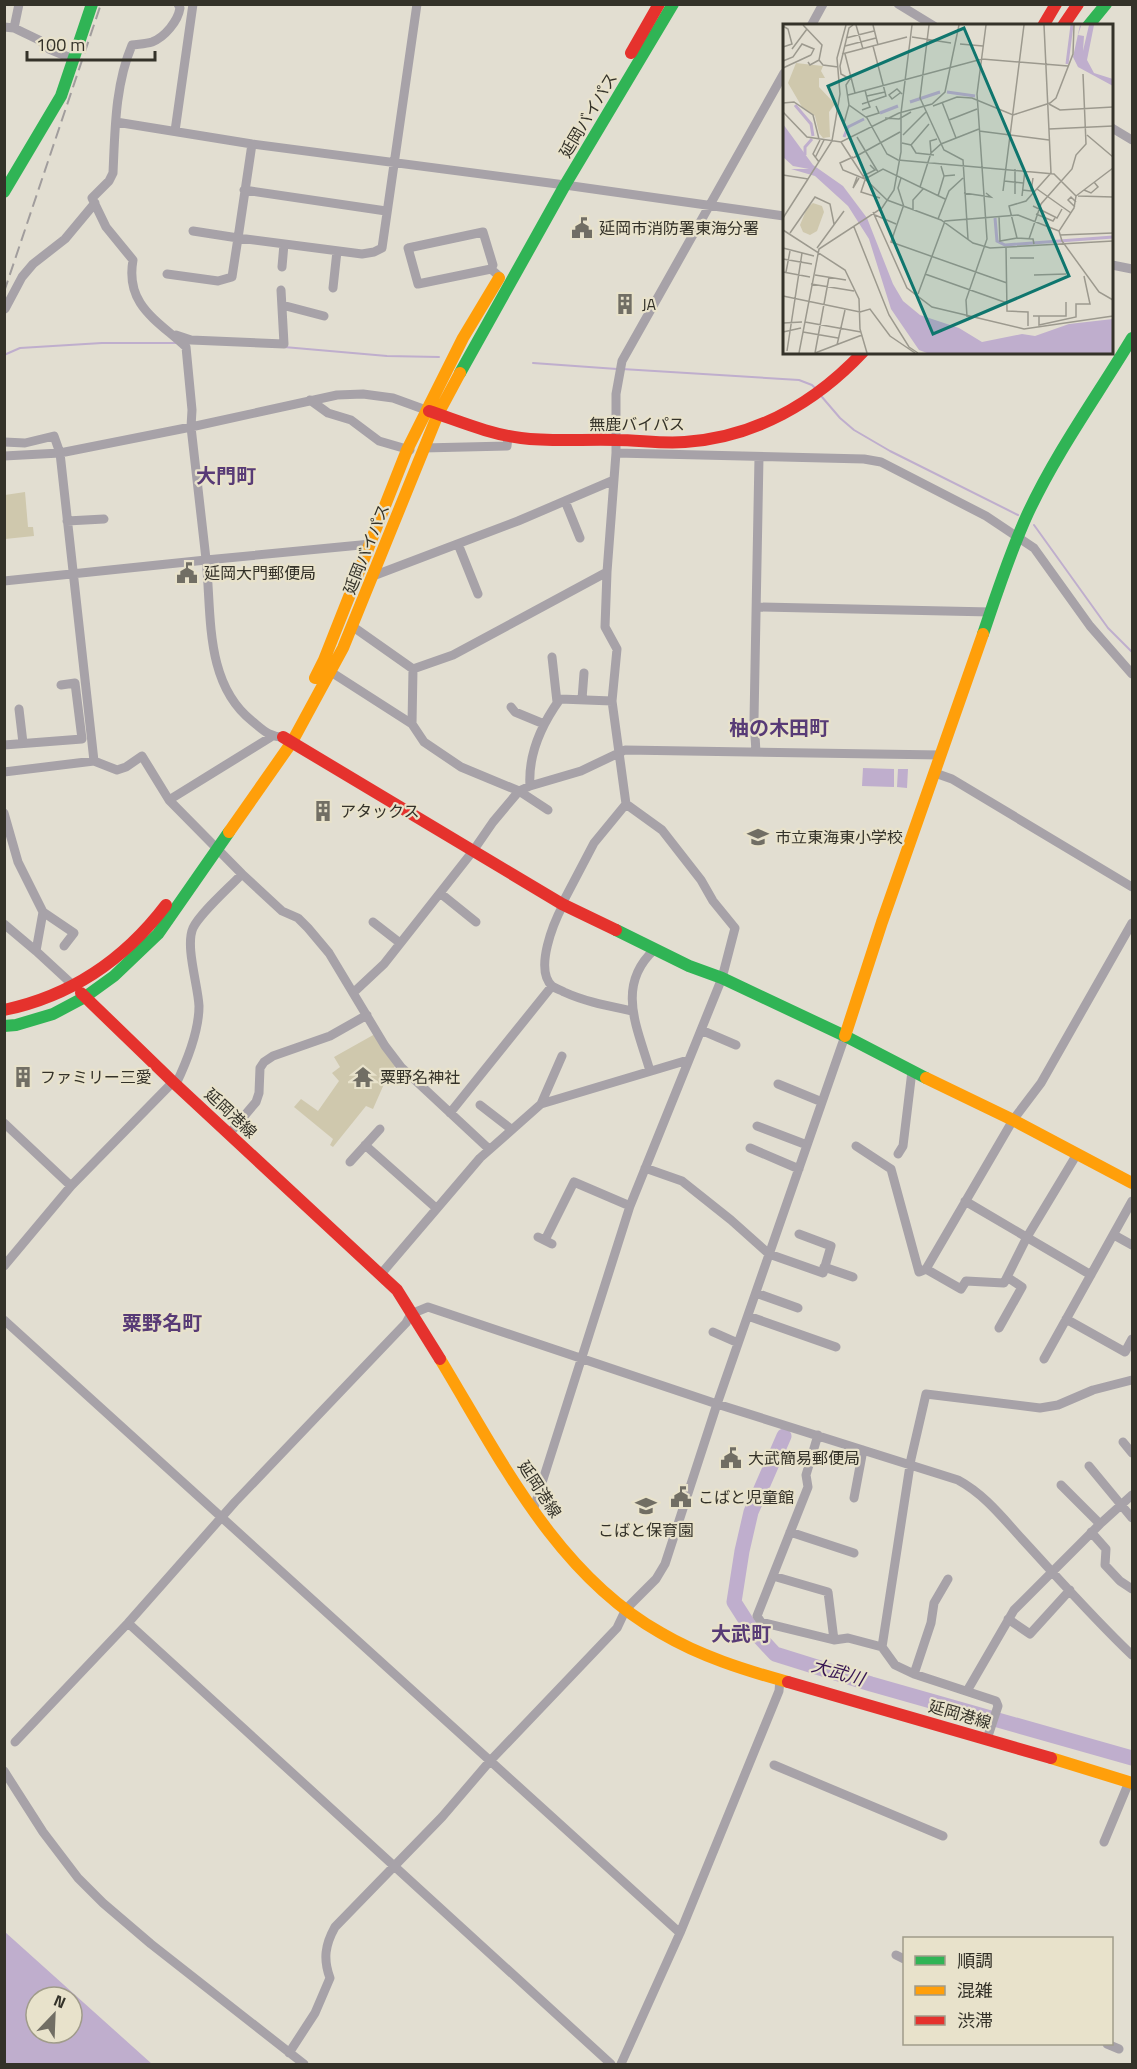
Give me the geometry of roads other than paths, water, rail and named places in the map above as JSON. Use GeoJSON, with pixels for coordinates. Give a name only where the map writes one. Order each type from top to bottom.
{"type":"FeatureCollection","features":[{"type":"Feature","properties":{"kind":"main road"},"geometry":{"type":"LineString","coordinates":[[4,192],[61,96],[92,4]]}},
{"type":"Feature","properties":{"kind":"main road","name":"延岡バイパス"},"geometry":{"type":"LineString","coordinates":[[282,739],[324,660],[407,450],[486,323],[659,4]]}},
{"type":"Feature","properties":{"kind":"main road","name":"延岡バイパス"},"geometry":{"type":"LineString","coordinates":[[4,1026],[53,1014],[85,997],[114,976],[158,934],[282,739],[331,672],[373,576],[423,448],[432,412],[463,338],[495,272],[560,184],[673,4]]}},
{"type":"Feature","properties":{"kind":"main road"},"geometry":{"type":"LineString","coordinates":[[1044,24],[1056,4]]}},
{"type":"Feature","properties":{"kind":"main road"},"geometry":{"type":"LineString","coordinates":[[1064,24],[1078,4]]}},
{"type":"Feature","properties":{"kind":"main road"},"geometry":{"type":"LineString","coordinates":[[1090,24],[1106,4]]}},
{"type":"Feature","properties":{"kind":"main road"},"geometry":{"type":"LineString","coordinates":[[845,1036],[882,922],[1017,537],[1056,459],[1132,338]]}},
{"type":"Feature","properties":{"kind":"main road","name":"無鹿バイパス"},"geometry":{"type":"LineString","coordinates":[[432,412],[508,436],[538,440],[616,447],[685,442],[744,431],[788,413],[828,387],[861,354]]}},
{"type":"Feature","properties":{"kind":"main road"},"geometry":{"type":"LineString","coordinates":[[282,739],[563,905],[654,950],[722,978],[845,1036],[1013,1120],[1132,1183]]}},
{"type":"Feature","properties":{"kind":"main road","name":"延岡バイパス"},"geometry":{"type":"LineString","coordinates":[[4,1010],[44,999],[74,986],[101,970],[139,937],[214,845]]}},
{"type":"Feature","properties":{"kind":"main road","name":"延岡港線"},"geometry":{"type":"LineString","coordinates":[[74,986],[174,1083],[397,1290],[533,1511],[588,1577],[626,1609],[660,1633],[721,1661],[1131,1783]]}},
{"type":"Feature","properties":{"kind":"street"},"geometry":{"type":"LineString","coordinates":[[19,4],[9,28],[39,40],[49,50],[73,59]]}},
{"type":"Feature","properties":{"kind":"street"},"geometry":{"type":"LineString","coordinates":[[169,800],[282,739],[245,716],[229,696],[214,656],[191,427],[192,410],[186,347],[143,308],[135,296],[132,287],[133,260],[105,227],[92,198],[109,181],[112,173],[116,122],[125,62],[132,45],[151,43],[159,38],[179,17],[178,4]]}},
{"type":"Feature","properties":{"kind":"street"},"geometry":{"type":"LineString","coordinates":[[175,131],[193,4]]}},
{"type":"Feature","properties":{"kind":"street"},"geometry":{"type":"LineString","coordinates":[[193,231],[362,254],[382,248],[417,4]]}},
{"type":"Feature","properties":{"kind":"street"},"geometry":{"type":"LineString","coordinates":[[812,24],[823,4]]}},
{"type":"Feature","properties":{"kind":"street"},"geometry":{"type":"LineString","coordinates":[[898,4],[931,24]]}},
{"type":"Feature","properties":{"kind":"street"},"geometry":{"type":"LineString","coordinates":[[632,1011],[594,1003],[552,986],[546,973],[545,960],[552,929],[594,843],[626,804],[612,701],[617,649],[605,627],[616,447],[616,394],[619,375],[621,363],[783,75]]}},
{"type":"Feature","properties":{"kind":"street"},"geometry":{"type":"LineString","coordinates":[[116,122],[252,144],[783,216]]}},
{"type":"Feature","properties":{"kind":"street"},"geometry":{"type":"LineString","coordinates":[[1113,129],[1132,140]]}},
{"type":"Feature","properties":{"kind":"street"},"geometry":{"type":"LineString","coordinates":[[167,274],[218,281],[232,277],[252,144]]}},
{"type":"Feature","properties":{"kind":"street"},"geometry":{"type":"LineString","coordinates":[[244,190],[386,211]]}},
{"type":"Feature","properties":{"kind":"street"},"geometry":{"type":"LineString","coordinates":[[5,309],[22,277],[33,264],[65,239],[95,203]]}},
{"type":"Feature","properties":{"kind":"street"},"geometry":{"type":"LineString","coordinates":[[483,232],[495,272],[418,284],[408,248],[483,232]]}},
{"type":"Feature","properties":{"kind":"street"},"geometry":{"type":"LineString","coordinates":[[282,267],[284,244]]}},
{"type":"Feature","properties":{"kind":"street"},"geometry":{"type":"LineString","coordinates":[[333,288],[337,251]]}},
{"type":"Feature","properties":{"kind":"street"},"geometry":{"type":"LineString","coordinates":[[1113,265],[1132,269]]}},
{"type":"Feature","properties":{"kind":"street"},"geometry":{"type":"LineString","coordinates":[[173,336],[191,340],[284,344],[281,290]]}},
{"type":"Feature","properties":{"kind":"street"},"geometry":{"type":"LineString","coordinates":[[282,305],[324,316]]}},
{"type":"Feature","properties":{"kind":"street"},"geometry":{"type":"LineString","coordinates":[[4,456],[60,453],[191,427],[337,394],[363,394],[393,398],[432,412]]}},
{"type":"Feature","properties":{"kind":"street"},"geometry":{"type":"LineString","coordinates":[[310,400],[328,413],[351,420],[379,441],[407,450],[507,446],[508,436]]}},
{"type":"Feature","properties":{"kind":"street"},"geometry":{"type":"LineString","coordinates":[[4,442],[25,442],[54,436],[60,453],[94,761]]}},
{"type":"Feature","properties":{"kind":"street"},"geometry":{"type":"LineString","coordinates":[[616,447],[759,457],[864,459],[881,462],[986,516],[1034,548],[1090,626],[1132,674]]}},
{"type":"Feature","properties":{"kind":"street"},"geometry":{"type":"LineString","coordinates":[[756,752],[754,720],[759,457]]}},
{"type":"Feature","properties":{"kind":"street"},"geometry":{"type":"LineString","coordinates":[[373,576],[614,480]]}},
{"type":"Feature","properties":{"kind":"street"},"geometry":{"type":"LineString","coordinates":[[565,501],[580,538]]}},
{"type":"Feature","properties":{"kind":"street"},"geometry":{"type":"LineString","coordinates":[[67,521],[104,519]]}},
{"type":"Feature","properties":{"kind":"street"},"geometry":{"type":"LineString","coordinates":[[4,581],[371,544]]}},
{"type":"Feature","properties":{"kind":"street"},"geometry":{"type":"LineString","coordinates":[[458,544],[478,594]]}},
{"type":"Feature","properties":{"kind":"street"},"geometry":{"type":"LineString","coordinates":[[413,669],[453,655],[607,572]]}},
{"type":"Feature","properties":{"kind":"street"},"geometry":{"type":"LineString","coordinates":[[757,607],[991,612]]}},
{"type":"Feature","properties":{"kind":"street"},"geometry":{"type":"LineString","coordinates":[[352,626],[413,669]]}},
{"type":"Feature","properties":{"kind":"street"},"geometry":{"type":"LineString","coordinates":[[552,657],[557,702]]}},
{"type":"Feature","properties":{"kind":"street"},"geometry":{"type":"LineString","coordinates":[[412,724],[413,669]]}},
{"type":"Feature","properties":{"kind":"street"},"geometry":{"type":"LineString","coordinates":[[331,672],[412,724],[424,741],[461,767],[519,791],[548,810]]}},
{"type":"Feature","properties":{"kind":"street"},"geometry":{"type":"LineString","coordinates":[[582,699],[584,674]]}},
{"type":"Feature","properties":{"kind":"street"},"geometry":{"type":"LineString","coordinates":[[4,745],[82,739],[75,683],[61,685]]}},
{"type":"Feature","properties":{"kind":"street"},"geometry":{"type":"LineString","coordinates":[[530,786],[529,772],[544,724],[557,702],[560,699],[612,701]]}},
{"type":"Feature","properties":{"kind":"street"},"geometry":{"type":"LineString","coordinates":[[512,707],[515,712],[544,724]]}},
{"type":"Feature","properties":{"kind":"street"},"geometry":{"type":"LineString","coordinates":[[19,709],[23,743]]}},
{"type":"Feature","properties":{"kind":"street"},"geometry":{"type":"LineString","coordinates":[[353,993],[384,964],[519,791],[530,786],[581,771],[625,750],[941,755]]}},
{"type":"Feature","properties":{"kind":"street"},"geometry":{"type":"LineString","coordinates":[[4,772],[94,761],[117,770],[142,756],[169,800],[282,911],[298,918],[329,953],[385,1046],[401,1067],[489,1149]]}},
{"type":"Feature","properties":{"kind":"street"},"geometry":{"type":"LineString","coordinates":[[934,773],[952,779],[1132,887]]}},
{"type":"Feature","properties":{"kind":"street"},"geometry":{"type":"LineString","coordinates":[[533,1511],[630,1206],[722,978],[735,928],[662,830],[626,804]]}},
{"type":"Feature","properties":{"kind":"street"},"geometry":{"type":"LineString","coordinates":[[4,813],[18,862],[43,912],[74,933],[64,946]]}},
{"type":"Feature","properties":{"kind":"street"},"geometry":{"type":"LineString","coordinates":[[4,1266],[71,1186],[174,1083],[183,1070],[197,1024],[199,1007],[191,949],[192,931],[201,918],[242,874]]}},
{"type":"Feature","properties":{"kind":"street"},"geometry":{"type":"LineString","coordinates":[[440,893],[476,922]]}},
{"type":"Feature","properties":{"kind":"street"},"geometry":{"type":"LineString","coordinates":[[36,951],[43,912]]}},
{"type":"Feature","properties":{"kind":"street"},"geometry":{"type":"LineString","coordinates":[[373,922],[400,943]]}},
{"type":"Feature","properties":{"kind":"street"},"geometry":{"type":"LineString","coordinates":[[856,1146],[891,1169],[919,1272],[926,1269],[1013,1120],[1041,1083],[1132,923]]}},
{"type":"Feature","properties":{"kind":"street"},"geometry":{"type":"LineString","coordinates":[[4,924],[74,986]]}},
{"type":"Feature","properties":{"kind":"street"},"geometry":{"type":"LineString","coordinates":[[650,1071],[631,1001],[633,983],[641,965],[654,950]]}},
{"type":"Feature","properties":{"kind":"street"},"geometry":{"type":"LineString","coordinates":[[450,1113],[552,986]]}},
{"type":"Feature","properties":{"kind":"street"},"geometry":{"type":"LineString","coordinates":[[229,1134],[256,1102],[259,1093],[260,1068],[264,1062],[273,1056],[330,1036],[367,1015]]}},
{"type":"Feature","properties":{"kind":"street"},"geometry":{"type":"LineString","coordinates":[[701,1030],[736,1046]]}},
{"type":"Feature","properties":{"kind":"street"},"geometry":{"type":"LineString","coordinates":[[289,2053],[315,2013],[330,1978],[325,1965],[327,1941],[335,1928],[442,1817],[490,1761],[616,1628],[626,1609],[656,1579],[665,1564],[717,1404],[845,1036]]}},
{"type":"Feature","properties":{"kind":"street"},"geometry":{"type":"LineString","coordinates":[[541,1104],[562,1056]]}},
{"type":"Feature","properties":{"kind":"street"},"geometry":{"type":"LineString","coordinates":[[381,1274],[489,1149],[541,1104],[688,1060]]}},
{"type":"Feature","properties":{"kind":"street"},"geometry":{"type":"LineString","coordinates":[[898,1154],[903,1146],[912,1071]]}},
{"type":"Feature","properties":{"kind":"street"},"geometry":{"type":"LineString","coordinates":[[778,1084],[822,1102]]}},
{"type":"Feature","properties":{"kind":"street"},"geometry":{"type":"LineString","coordinates":[[480,1105],[511,1129]]}},
{"type":"Feature","properties":{"kind":"street"},"geometry":{"type":"LineString","coordinates":[[4,1123],[71,1186]]}},
{"type":"Feature","properties":{"kind":"street"},"geometry":{"type":"LineString","coordinates":[[757,1126],[807,1145]]}},
{"type":"Feature","properties":{"kind":"street"},"geometry":{"type":"LineString","coordinates":[[350,1162],[380,1129]]}},
{"type":"Feature","properties":{"kind":"street"},"geometry":{"type":"LineString","coordinates":[[365,1145],[436,1208]]}},
{"type":"Feature","properties":{"kind":"street"},"geometry":{"type":"LineString","coordinates":[[750,1148],[799,1169]]}},
{"type":"Feature","properties":{"kind":"street"},"geometry":{"type":"LineString","coordinates":[[926,1269],[961,1289],[966,1281],[1004,1283],[1027,1237],[1077,1154]]}},
{"type":"Feature","properties":{"kind":"street"},"geometry":{"type":"LineString","coordinates":[[645,1168],[682,1181],[769,1254],[823,1273],[831,1246],[799,1234]]}},
{"type":"Feature","properties":{"kind":"street"},"geometry":{"type":"LineString","coordinates":[[545,1240],[574,1182],[630,1206]]}},
{"type":"Feature","properties":{"kind":"street"},"geometry":{"type":"LineString","coordinates":[[965,1201],[1091,1275]]}},
{"type":"Feature","properties":{"kind":"street"},"geometry":{"type":"LineString","coordinates":[[1044,1359],[1132,1201]]}},
{"type":"Feature","properties":{"kind":"street"},"geometry":{"type":"LineString","coordinates":[[1114,1235],[1132,1245]]}},
{"type":"Feature","properties":{"kind":"street"},"geometry":{"type":"LineString","coordinates":[[824,1267],[853,1277]]}},
{"type":"Feature","properties":{"kind":"street"},"geometry":{"type":"LineString","coordinates":[[999,1328],[1022,1287],[1006,1277]]}},
{"type":"Feature","properties":{"kind":"street"},"geometry":{"type":"LineString","coordinates":[[756,1293],[798,1308]]}},
{"type":"Feature","properties":{"kind":"street"},"geometry":{"type":"LineString","coordinates":[[15,1742],[128,1623],[221,1518],[406,1323],[411,1314],[428,1307],[717,1404],[958,1480],[974,1489],[1103,1628],[1132,1655]]}},
{"type":"Feature","properties":{"kind":"street"},"geometry":{"type":"LineString","coordinates":[[748,1316],[836,1347]]}},
{"type":"Feature","properties":{"kind":"street"},"geometry":{"type":"LineString","coordinates":[[1066,1319],[1125,1352],[1132,1339]]}},
{"type":"Feature","properties":{"kind":"street"},"geometry":{"type":"LineString","coordinates":[[4,1320],[680,1933]]}},
{"type":"Feature","properties":{"kind":"street"},"geometry":{"type":"LineString","coordinates":[[713,1332],[738,1343]]}},
{"type":"Feature","properties":{"kind":"street"},"geometry":{"type":"LineString","coordinates":[[882,1647],[911,1465],[926,1395],[1040,1408],[1058,1406],[1092,1390],[1132,1380]]}},
{"type":"Feature","properties":{"kind":"street"},"geometry":{"type":"LineString","coordinates":[[818,1435],[806,1475],[808,1487],[757,1616],[761,1622],[834,1640],[848,1638],[882,1647],[895,1665],[914,1674],[996,1701],[998,1706],[987,1739]]}},
{"type":"Feature","properties":{"kind":"street"},"geometry":{"type":"LineString","coordinates":[[1123,1442],[1132,1453]]}},
{"type":"Feature","properties":{"kind":"street"},"geometry":{"type":"LineString","coordinates":[[854,1498],[863,1450]]}},
{"type":"Feature","properties":{"kind":"street"},"geometry":{"type":"LineString","coordinates":[[1089,1466],[1132,1518]]}},
{"type":"Feature","properties":{"kind":"street"},"geometry":{"type":"LineString","coordinates":[[1061,1485],[1100,1524]]}},
{"type":"Feature","properties":{"kind":"street"},"geometry":{"type":"LineString","coordinates":[[967,1690],[1014,1610],[1091,1532],[1132,1495]]}},
{"type":"Feature","properties":{"kind":"street"},"geometry":{"type":"LineString","coordinates":[[790,1532],[854,1553]]}},
{"type":"Feature","properties":{"kind":"street"},"geometry":{"type":"LineString","coordinates":[[1091,1532],[1106,1549],[1105,1565],[1120,1581],[1132,1589]]}},
{"type":"Feature","properties":{"kind":"street"},"geometry":{"type":"LineString","coordinates":[[773,1576],[828,1592],[834,1640]]}},
{"type":"Feature","properties":{"kind":"street"},"geometry":{"type":"LineString","coordinates":[[914,1674],[931,1623],[934,1603],[948,1579]]}},
{"type":"Feature","properties":{"kind":"street"},"geometry":{"type":"LineString","coordinates":[[1008,1619],[1030,1634],[1070,1590]]}},
{"type":"Feature","properties":{"kind":"street"},"geometry":{"type":"LineString","coordinates":[[128,1623],[611,2064]]}},
{"type":"Feature","properties":{"kind":"street"},"geometry":{"type":"LineString","coordinates":[[621,2064],[680,1933],[779,1691],[780,1680]]}},
{"type":"Feature","properties":{"kind":"street"},"geometry":{"type":"LineString","coordinates":[[774,1765],[943,1836]]}},
{"type":"Feature","properties":{"kind":"street"},"geometry":{"type":"LineString","coordinates":[[4,1771],[38,1825],[78,1878],[103,1903],[151,1944],[304,2064]]}},
{"type":"Feature","properties":{"kind":"street"},"geometry":{"type":"LineString","coordinates":[[1104,1842],[1131,1783]]}},
{"type":"Feature","properties":{"kind":"street"},"geometry":{"type":"LineString","coordinates":[[1111,2045],[1119,2049]]}},
{"type":"Feature","properties":{"kind":"waterway"},"geometry":{"type":"LineString","coordinates":[[4,355],[20,348],[102,343],[177,343]]}},
{"type":"Feature","properties":{"kind":"waterway"},"geometry":{"type":"LineString","coordinates":[[284,347],[387,356],[439,357]]}},
{"type":"Feature","properties":{"kind":"waterway"},"geometry":{"type":"LineString","coordinates":[[533,363],[617,369]]}},
{"type":"Feature","properties":{"kind":"waterway"},"geometry":{"type":"LineString","coordinates":[[622,369],[799,380],[815,388]]}},
{"type":"Feature","properties":{"kind":"waterway"},"geometry":{"type":"LineString","coordinates":[[822,397],[854,430],[890,451],[1018,515]]}},
{"type":"Feature","properties":{"kind":"waterway"},"geometry":{"type":"LineString","coordinates":[[1034,525],[1108,628],[1132,652]]}},
{"type":"Feature","properties":{"kind":"waterway","name":"大武川"},"geometry":{"type":"LineString","coordinates":[[784,1436],[751,1512],[734,1602],[750,1627],[775,1654],[871,1684],[1132,1758]]}},
{"type":"Feature","properties":{"kind":"railway"},"geometry":{"type":"LineString","coordinates":[[4,292],[101,4]]}},
{"type":"Feature","properties":{"kind":"place","name":"延岡市消防署東海分署"},"geometry":{"type":"Point","coordinates":[582,228]}},
{"type":"Feature","properties":{"kind":"place","name":"JA"},"geometry":{"type":"Point","coordinates":[625,304]}},
{"type":"Feature","properties":{"kind":"place","name":"延岡大門郵便局"},"geometry":{"type":"Point","coordinates":[187,573]}},
{"type":"Feature","properties":{"kind":"place","name":"アタックス"},"geometry":{"type":"Point","coordinates":[323,811]}},
{"type":"Feature","properties":{"kind":"place","name":"市立東海東小学校"},"geometry":{"type":"Point","coordinates":[758,837]}},
{"type":"Feature","properties":{"kind":"place","name":"ファミリー三愛"},"geometry":{"type":"Point","coordinates":[23,1077]}},
{"type":"Feature","properties":{"kind":"place","name":"粟野名神社"},"geometry":{"type":"Point","coordinates":[363,1077]}},
{"type":"Feature","properties":{"kind":"place","name":"大武簡易郵便局"},"geometry":{"type":"Point","coordinates":[731,1458]}},
{"type":"Feature","properties":{"kind":"place","name":"こばと児童館"},"geometry":{"type":"Point","coordinates":[681,1497]}},
{"type":"Feature","properties":{"kind":"place","name":"こばと保育園"},"geometry":{"type":"Point","coordinates":[646,1506]}},
{"type":"Feature","properties":{"kind":"district","name":"大門町"},"geometry":{"type":"Point","coordinates":[226,475]}},
{"type":"Feature","properties":{"kind":"district","name":"柚の木田町"},"geometry":{"type":"Point","coordinates":[779,727]}},
{"type":"Feature","properties":{"kind":"district","name":"粟野名町"},"geometry":{"type":"Point","coordinates":[162,1322]}},
{"type":"Feature","properties":{"kind":"district","name":"大武町"},"geometry":{"type":"Point","coordinates":[741,1633]}}]}
